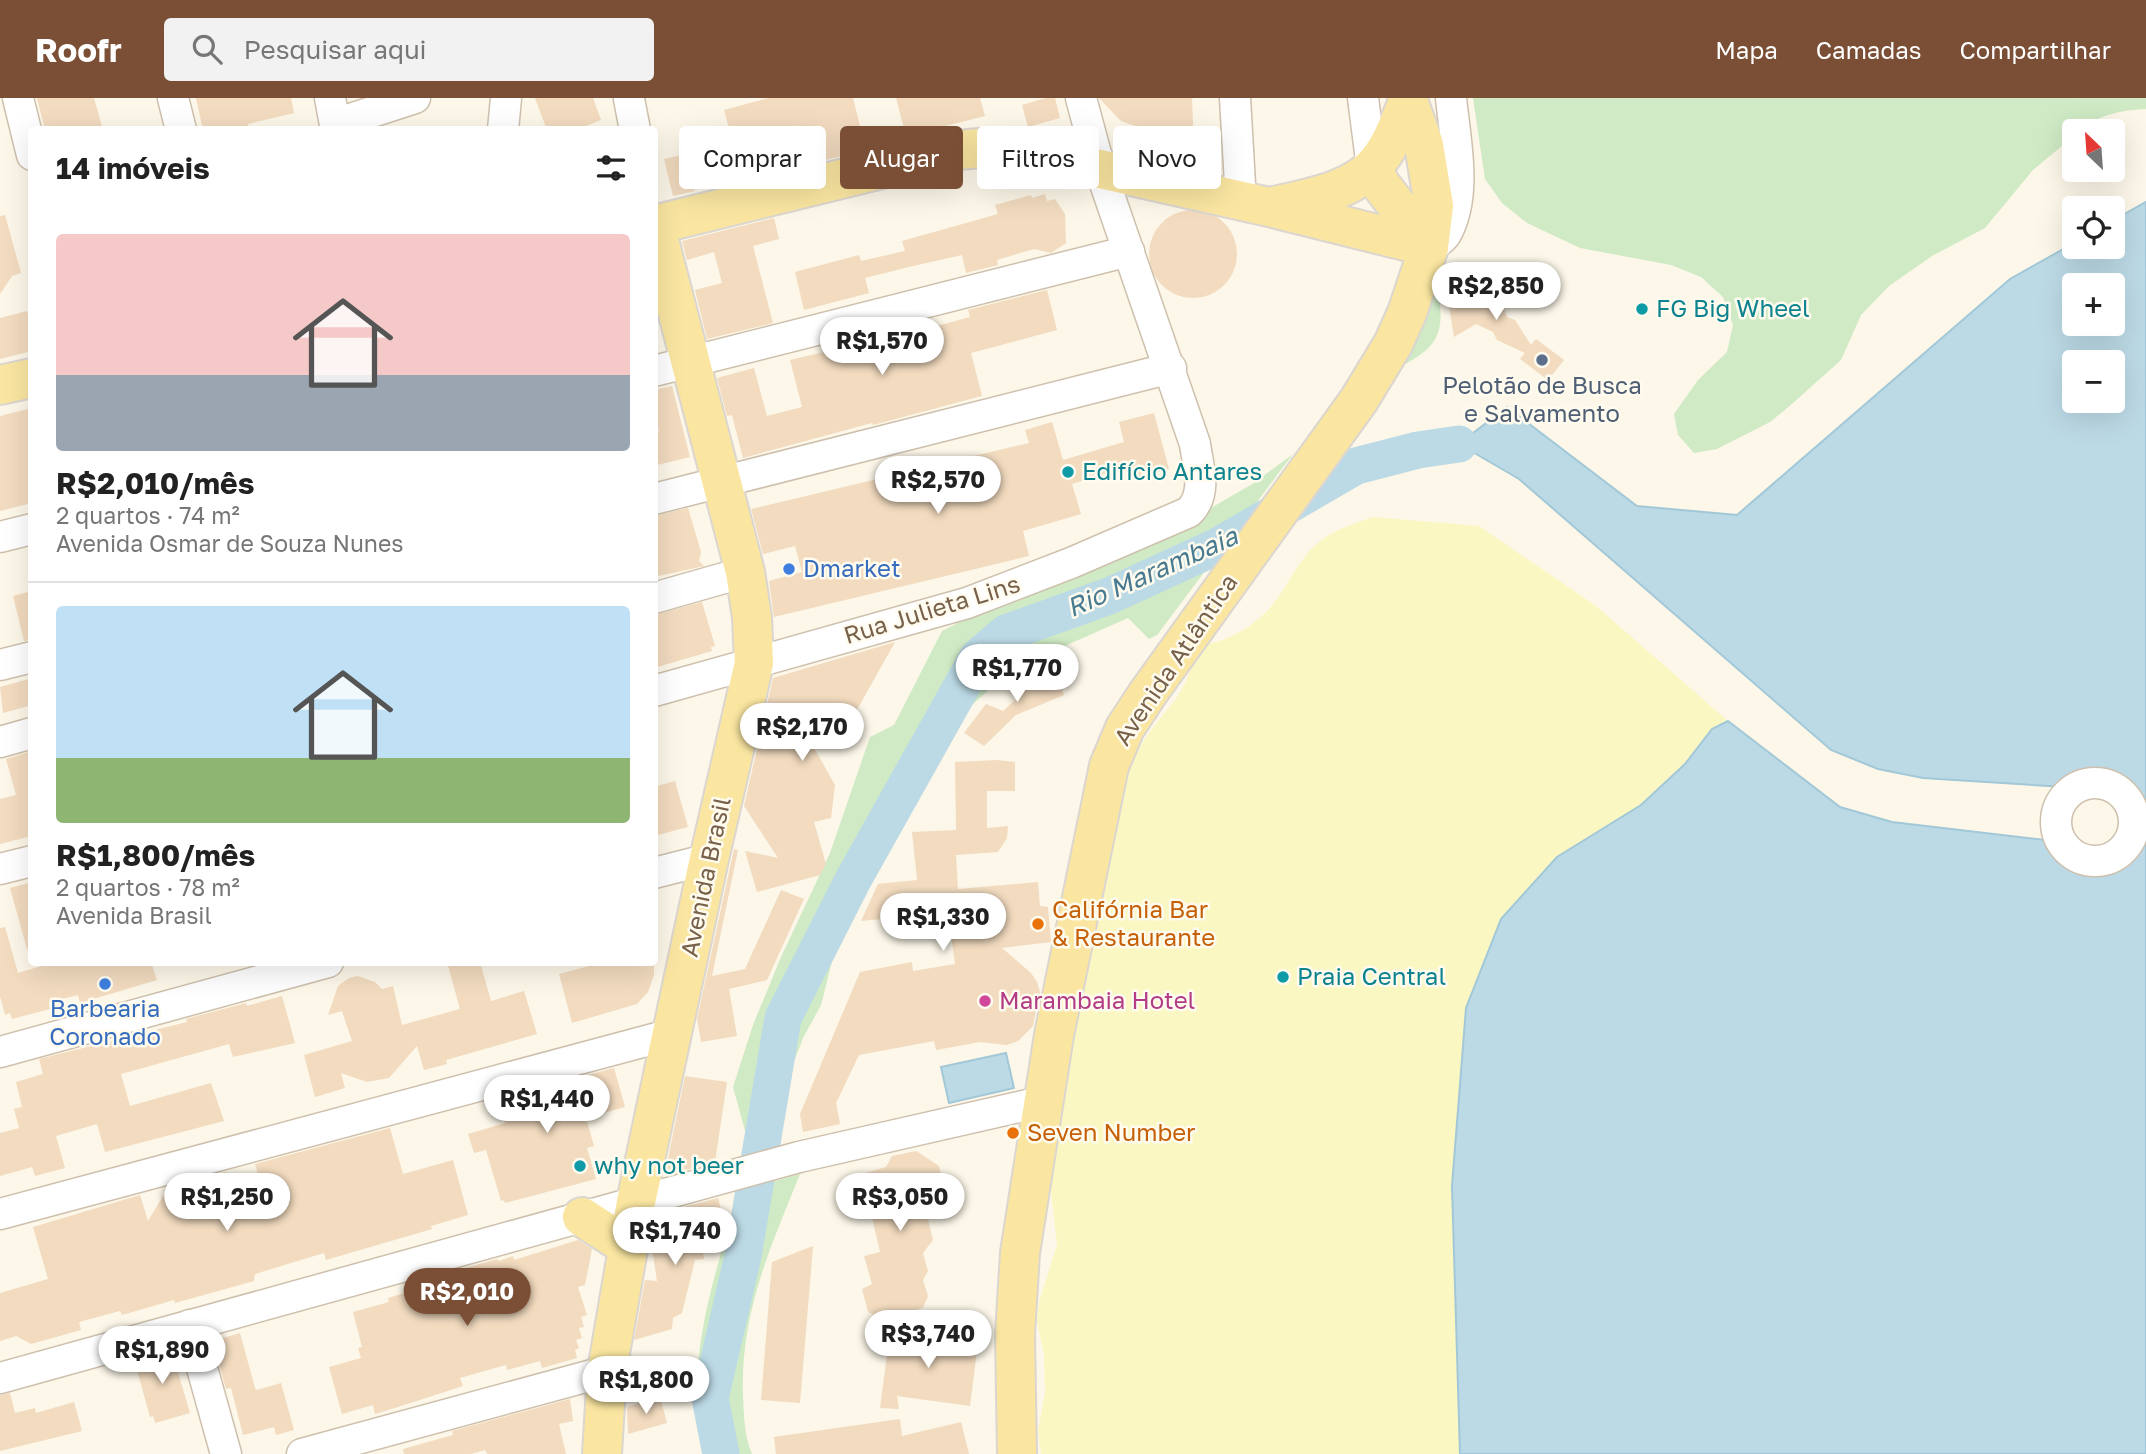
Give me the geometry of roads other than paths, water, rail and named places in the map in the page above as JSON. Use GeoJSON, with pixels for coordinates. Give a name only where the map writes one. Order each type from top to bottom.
{"type":"FeatureCollection","features":[{"type":"Feature","properties":{"kind":"main road"},"geometry":{"type":"LineString","coordinates":[[1255,204],[1327,193],[1372,168],[1390,142],[1407,100]]}},
{"type":"Feature","properties":{"kind":"main road","name":"Avenida Atlântica"},"geometry":{"type":"LineString","coordinates":[[1017,1454],[1015,1334],[1020,1253],[1054,1035],[1109,766],[1116,746],[1148,693],[1359,400],[1393,344],[1407,313],[1429,247],[1434,206],[1424,145],[1407,100]]}},
{"type":"Feature","properties":{"kind":"main road"},"geometry":{"type":"LineString","coordinates":[[658,223],[959,150],[999,149],[1255,204],[1429,247]]}},
{"type":"Feature","properties":{"kind":"main road"},"geometry":{"type":"LineString","coordinates":[[1372,168],[1381,185],[1429,247]]}},
{"type":"Feature","properties":{"kind":"main road","name":"Avenida Brasil"},"geometry":{"type":"LineString","coordinates":[[602,1454],[607,1371],[627,1246],[709,859],[754,663],[752,617],[722,482],[672,366],[658,249]]}},
{"type":"Feature","properties":{"kind":"main road"},"geometry":{"type":"LineString","coordinates":[[0,385],[28,379]]}},
{"type":"Feature","properties":{"kind":"main road"},"geometry":{"type":"LineString","coordinates":[[582,1217],[627,1246]]}},
{"type":"Feature","properties":{"kind":"street"},"geometry":{"type":"LineString","coordinates":[[18,98],[28,139]]}},
{"type":"Feature","properties":{"kind":"street"},"geometry":{"type":"LineString","coordinates":[[173,98],[180,126]]}},
{"type":"Feature","properties":{"kind":"street"},"geometry":{"type":"LineString","coordinates":[[334,117],[415,98]]}},
{"type":"Feature","properties":{"kind":"street"},"geometry":{"type":"LineString","coordinates":[[503,126],[506,98]]}},
{"type":"Feature","properties":{"kind":"street"},"geometry":{"type":"LineString","coordinates":[[658,498],[1171,368],[1100,169],[1081,98]]}},
{"type":"Feature","properties":{"kind":"street"},"geometry":{"type":"LineString","coordinates":[[1235,98],[1255,204]]}},
{"type":"Feature","properties":{"kind":"street"},"geometry":{"type":"LineString","coordinates":[[1363,98],[1372,168]]}},
{"type":"Feature","properties":{"kind":"street"},"geometry":{"type":"LineString","coordinates":[[1429,247],[1446,236],[1455,209],[1458,173],[1451,98]]}},
{"type":"Feature","properties":{"kind":"street"},"geometry":{"type":"LineString","coordinates":[[629,99],[634,126]]}},
{"type":"Feature","properties":{"kind":"street"},"geometry":{"type":"LineString","coordinates":[[672,366],[1129,251]]}},
{"type":"Feature","properties":{"kind":"street","name":"Rua Julieta Lins"},"geometry":{"type":"LineString","coordinates":[[658,690],[1007,589],[1189,512],[1199,502],[1201,491],[1195,444],[1171,368]]}},
{"type":"Feature","properties":{"kind":"street"},"geometry":{"type":"LineString","coordinates":[[0,537],[28,529]]}},
{"type":"Feature","properties":{"kind":"street"},"geometry":{"type":"LineString","coordinates":[[658,597],[744,572]]}},
{"type":"Feature","properties":{"kind":"street"},"geometry":{"type":"LineString","coordinates":[[0,665],[28,658]]}},
{"type":"Feature","properties":{"kind":"street"},"geometry":{"type":"LineString","coordinates":[[0,742],[28,734]]}},
{"type":"Feature","properties":{"kind":"street"},"geometry":{"type":"LineString","coordinates":[[658,872],[709,859]]}},
{"type":"Feature","properties":{"kind":"street"},"geometry":{"type":"LineString","coordinates":[[0,869],[28,862]]}},
{"type":"Feature","properties":{"kind":"street"},"geometry":{"type":"LineString","coordinates":[[0,1052],[313,966]]}},
{"type":"Feature","properties":{"kind":"street"},"geometry":{"type":"LineString","coordinates":[[0,1214],[672,1034]]}},
{"type":"Feature","properties":{"kind":"street"},"geometry":{"type":"LineString","coordinates":[[0,1378],[799,1157],[1045,1101]]}},
{"type":"Feature","properties":{"kind":"street"},"geometry":{"type":"LineString","coordinates":[[190,1325],[226,1454]]}},
{"type":"Feature","properties":{"kind":"street"},"geometry":{"type":"LineString","coordinates":[[302,1454],[607,1371]]}},
{"type":"Feature","properties":{"kind":"water"},"geometry":{"type":"Polygon","coordinates":[[[2146,202],[2146,818],[2140,802],[2114,780],[2090,777],[2065,787],[1923,778],[1878,769],[1831,750],[1519,479],[1459,444],[1507,407],[1637,506],[1737,515],[2010,279],[2062,250],[2062,259],[2125,259],[2125,214],[2146,202]]]}},
{"type":"Feature","properties":{"kind":"water"},"geometry":{"type":"Polygon","coordinates":[[[1728,721],[1840,807],[1892,822],[2045,840],[2082,866],[2108,870],[2138,852],[2146,838],[2146,1454],[1460,1454],[1452,1186],[1466,1008],[1501,919],[1557,857],[1641,805],[1685,764],[1712,729],[1728,721]]]}},
{"type":"Feature","properties":{"kind":"water"},"geometry":{"type":"Polygon","coordinates":[[[1006,1053],[1014,1088],[949,1103],[941,1067],[1006,1053]]]}},
{"type":"Feature","properties":{"kind":"waterway","name":"Rio Marambaia"},"geometry":{"type":"LineString","coordinates":[[721,1454],[710,1398],[743,1256],[783,1018],[853,880],[978,657],[1006,633],[1109,596],[1218,546],[1356,466],[1418,450],[1459,444]]}},
{"type":"Feature","properties":{"kind":"place","name":"FG Big Wheel"},"geometry":{"type":"Point","coordinates":[1642,309]}},
{"type":"Feature","properties":{"kind":"place","name":"Pelotão de Busca e Salvamento"},"geometry":{"type":"Point","coordinates":[1542,360]}},
{"type":"Feature","properties":{"kind":"place","name":"Edifício Antares"},"geometry":{"type":"Point","coordinates":[1068,472]}},
{"type":"Feature","properties":{"kind":"place","name":"Dmarket"},"geometry":{"type":"Point","coordinates":[789,569]}},
{"type":"Feature","properties":{"kind":"place","name":"Califórnia Bar & Restaurante"},"geometry":{"type":"Point","coordinates":[1038,924]}},
{"type":"Feature","properties":{"kind":"place","name":"Praia Central"},"geometry":{"type":"Point","coordinates":[1283,977]}},
{"type":"Feature","properties":{"kind":"place","name":"Barbearia Coronado"},"geometry":{"type":"Point","coordinates":[105,984]}},
{"type":"Feature","properties":{"kind":"place","name":"Marambaia Hotel"},"geometry":{"type":"Point","coordinates":[985,1001]}},
{"type":"Feature","properties":{"kind":"place","name":"Seven Number"},"geometry":{"type":"Point","coordinates":[1013,1133]}},
{"type":"Feature","properties":{"kind":"place","name":"why not beer"},"geometry":{"type":"Point","coordinates":[580,1166]}}]}
